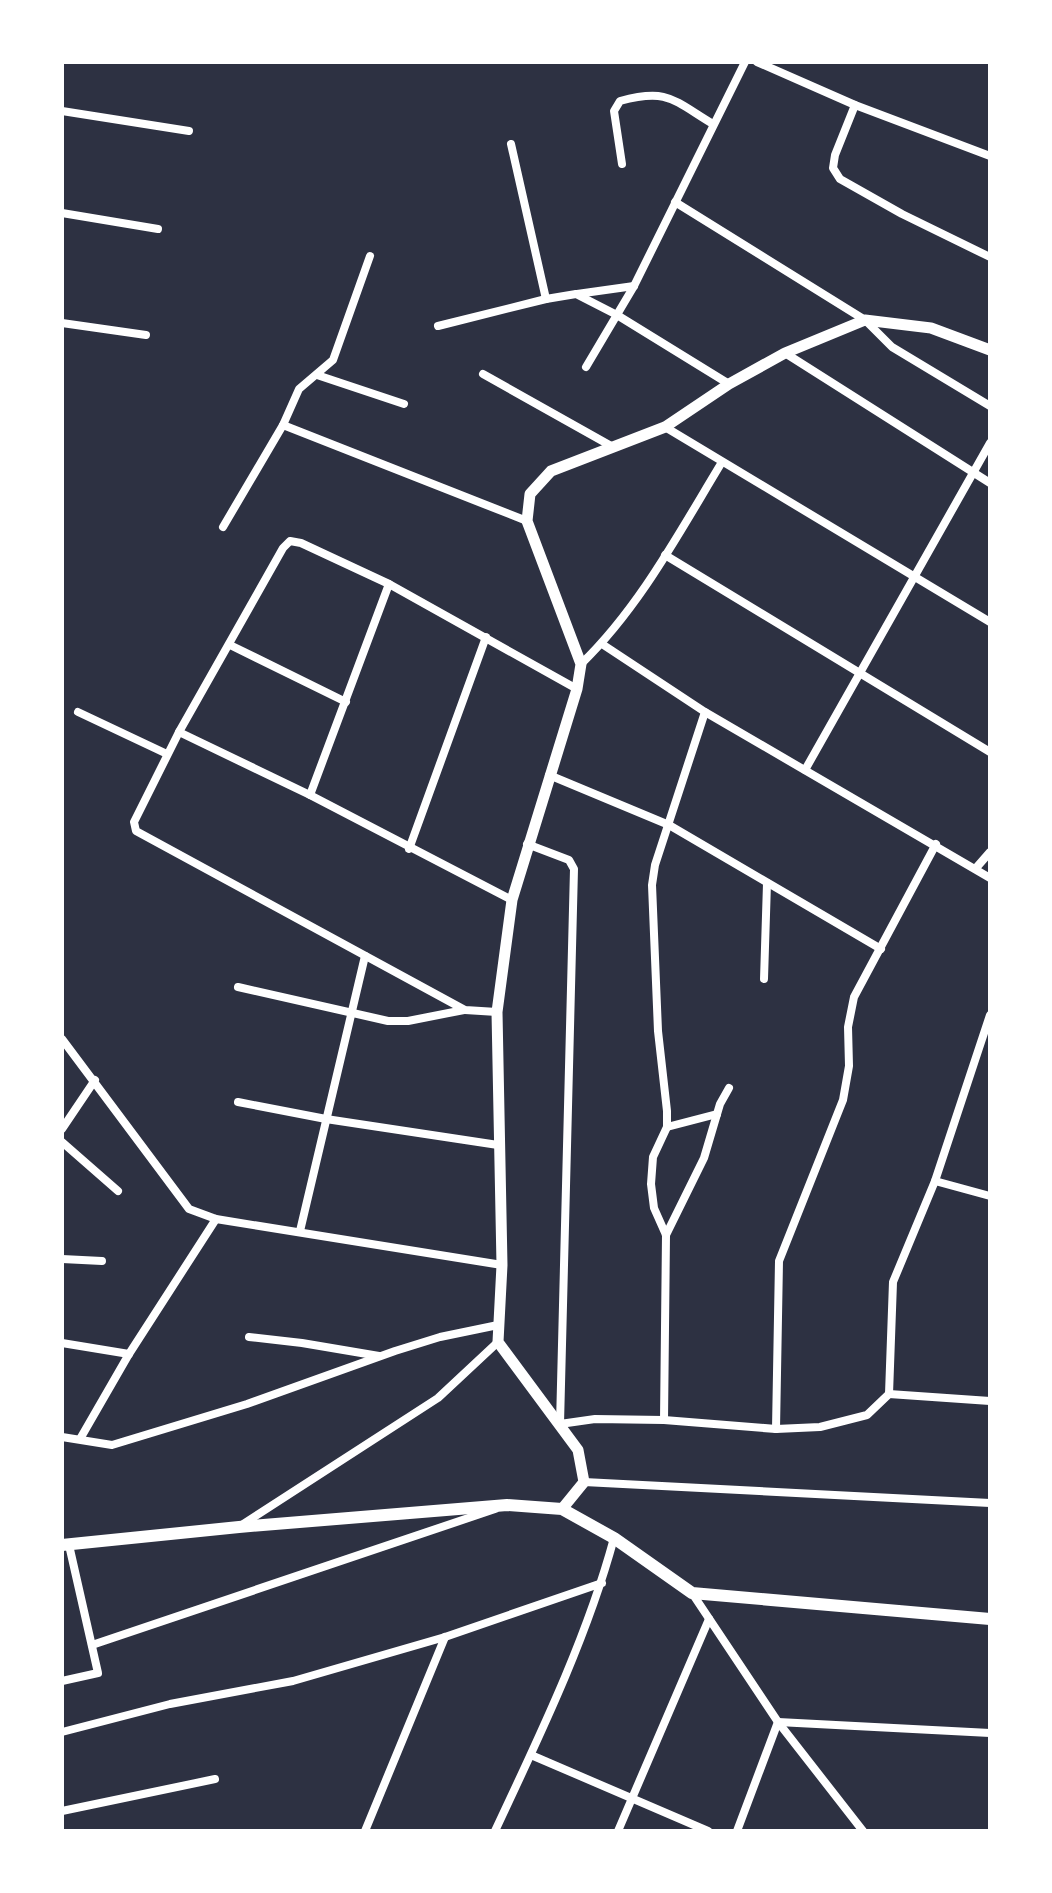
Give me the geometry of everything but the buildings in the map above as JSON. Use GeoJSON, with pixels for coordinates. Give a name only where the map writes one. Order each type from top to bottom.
{"type":"FeatureCollection","features":[{"type":"Feature","properties":{"kind":"main road"},"geometry":{"type":"LineString","coordinates":[[66,1545],[507,1505],[562,1509],[614,1538],[692,1593],[990,1619]]}},
{"type":"Feature","properties":{"kind":"street"},"geometry":{"type":"LineString","coordinates":[[586,367],[634,286],[745,62]]}},
{"type":"Feature","properties":{"kind":"street"},"geometry":{"type":"LineString","coordinates":[[757,62],[855,105],[990,156]]}},
{"type":"Feature","properties":{"kind":"street"},"geometry":{"type":"LineString","coordinates":[[622,164],[614,111],[620,101],[648,94],[666,96],[713,124]]}},
{"type":"Feature","properties":{"kind":"street"},"geometry":{"type":"LineString","coordinates":[[855,105],[835,155],[833,168],[840,179],[902,214],[990,257]]}},
{"type":"Feature","properties":{"kind":"street"},"geometry":{"type":"LineString","coordinates":[[62,111],[189,131]]}},
{"type":"Feature","properties":{"kind":"street"},"geometry":{"type":"LineString","coordinates":[[511,144],[546,299]]}},
{"type":"Feature","properties":{"kind":"street"},"geometry":{"type":"LineString","coordinates":[[675,202],[865,320],[892,347],[990,406]]}},
{"type":"Feature","properties":{"kind":"street"},"geometry":{"type":"LineString","coordinates":[[62,213],[158,229]]}},
{"type":"Feature","properties":{"kind":"street"},"geometry":{"type":"LineString","coordinates":[[223,527],[283,425],[299,389],[333,360],[370,256]]}},
{"type":"Feature","properties":{"kind":"street"},"geometry":{"type":"LineString","coordinates":[[438,326],[546,299],[634,286]]}},
{"type":"Feature","properties":{"kind":"street"},"geometry":{"type":"LineString","coordinates":[[576,294],[617,315],[729,384]]}},
{"type":"Feature","properties":{"kind":"street"},"geometry":{"type":"LineString","coordinates":[[562,1509],[584,1482],[578,1450],[498,1342],[502,1265],[497,1012],[512,900],[577,689],[581,664],[527,521],[530,494],[551,471],[665,427],[729,384],[785,353],[865,320],[931,328],[990,350]]}},
{"type":"Feature","properties":{"kind":"street"},"geometry":{"type":"LineString","coordinates":[[62,323],[146,335]]}},
{"type":"Feature","properties":{"kind":"street"},"geometry":{"type":"LineString","coordinates":[[785,353],[990,483]]}},
{"type":"Feature","properties":{"kind":"street"},"geometry":{"type":"LineString","coordinates":[[483,374],[613,447]]}},
{"type":"Feature","properties":{"kind":"street"},"geometry":{"type":"LineString","coordinates":[[317,375],[404,404]]}},
{"type":"Feature","properties":{"kind":"street"},"geometry":{"type":"LineString","coordinates":[[283,425],[527,521]]}},
{"type":"Feature","properties":{"kind":"street"},"geometry":{"type":"LineString","coordinates":[[665,427],[990,622]]}},
{"type":"Feature","properties":{"kind":"street"},"geometry":{"type":"LineString","coordinates":[[805,770],[917,577],[972,471],[990,443]]}},
{"type":"Feature","properties":{"kind":"street"},"geometry":{"type":"LineString","coordinates":[[581,664],[602,644],[665,555],[722,462]]}},
{"type":"Feature","properties":{"kind":"street"},"geometry":{"type":"LineString","coordinates":[[465,1010],[136,831],[134,822],[179,732],[283,548],[290,541],[301,543],[389,584],[577,689]]}},
{"type":"Feature","properties":{"kind":"street"},"geometry":{"type":"LineString","coordinates":[[665,555],[990,752]]}},
{"type":"Feature","properties":{"kind":"street"},"geometry":{"type":"LineString","coordinates":[[310,795],[389,584]]}},
{"type":"Feature","properties":{"kind":"street"},"geometry":{"type":"LineString","coordinates":[[409,849],[486,637]]}},
{"type":"Feature","properties":{"kind":"street"},"geometry":{"type":"LineString","coordinates":[[602,644],[705,712],[990,878]]}},
{"type":"Feature","properties":{"kind":"street"},"geometry":{"type":"LineString","coordinates":[[230,645],[346,702]]}},
{"type":"Feature","properties":{"kind":"street"},"geometry":{"type":"LineString","coordinates":[[78,712],[167,754]]}},
{"type":"Feature","properties":{"kind":"street"},"geometry":{"type":"LineString","coordinates":[[664,1420],[666,1235],[654,1208],[651,1184],[653,1157],[667,1127],[658,1031],[652,885],[655,865],[705,712]]}},
{"type":"Feature","properties":{"kind":"street"},"geometry":{"type":"LineString","coordinates":[[179,732],[310,795],[512,900]]}},
{"type":"Feature","properties":{"kind":"street"},"geometry":{"type":"LineString","coordinates":[[549,775],[669,825],[881,949]]}},
{"type":"Feature","properties":{"kind":"street"},"geometry":{"type":"LineString","coordinates":[[527,844],[569,860],[574,869],[560,1424]]}},
{"type":"Feature","properties":{"kind":"street"},"geometry":{"type":"LineString","coordinates":[[776,1429],[779,1261],[843,1100],[849,1066],[848,1027],[854,997],[936,844]]}},
{"type":"Feature","properties":{"kind":"street"},"geometry":{"type":"LineString","coordinates":[[976,868],[990,852]]}},
{"type":"Feature","properties":{"kind":"street"},"geometry":{"type":"LineString","coordinates":[[764,979],[767,883]]}},
{"type":"Feature","properties":{"kind":"street"},"geometry":{"type":"LineString","coordinates":[[300,1231],[365,956]]}},
{"type":"Feature","properties":{"kind":"street"},"geometry":{"type":"LineString","coordinates":[[238,987],[351,1014],[408,1021],[465,1010],[497,1012]]}},
{"type":"Feature","properties":{"kind":"street"},"geometry":{"type":"LineString","coordinates":[[560,1424],[595,1419],[664,1420],[776,1429],[820,1427],[867,1415],[889,1394],[893,1282],[935,1181],[990,1015]]}},
{"type":"Feature","properties":{"kind":"street"},"geometry":{"type":"LineString","coordinates":[[62,1039],[189,1209],[216,1219],[502,1265]]}},
{"type":"Feature","properties":{"kind":"street"},"geometry":{"type":"LineString","coordinates":[[978,1056],[990,1059]]}},
{"type":"Feature","properties":{"kind":"street"},"geometry":{"type":"LineString","coordinates":[[62,1129],[95,1080]]}},
{"type":"Feature","properties":{"kind":"street"},"geometry":{"type":"LineString","coordinates":[[666,1235],[704,1158],[720,1104],[729,1088]]}},
{"type":"Feature","properties":{"kind":"street"},"geometry":{"type":"LineString","coordinates":[[238,1102],[326,1119],[498,1145]]}},
{"type":"Feature","properties":{"kind":"street"},"geometry":{"type":"LineString","coordinates":[[667,1127],[717,1114]]}},
{"type":"Feature","properties":{"kind":"street"},"geometry":{"type":"LineString","coordinates":[[62,1142],[118,1191]]}},
{"type":"Feature","properties":{"kind":"street"},"geometry":{"type":"LineString","coordinates":[[935,1181],[990,1196]]}},
{"type":"Feature","properties":{"kind":"street"},"geometry":{"type":"LineString","coordinates":[[80,1439],[129,1354],[216,1219]]}},
{"type":"Feature","properties":{"kind":"street"},"geometry":{"type":"LineString","coordinates":[[62,1259],[102,1261]]}},
{"type":"Feature","properties":{"kind":"street"},"geometry":{"type":"LineString","coordinates":[[62,1437],[112,1445],[247,1404],[440,1337],[498,1325]]}},
{"type":"Feature","properties":{"kind":"street"},"geometry":{"type":"LineString","coordinates":[[249,1337],[380,1356]]}},
{"type":"Feature","properties":{"kind":"street"},"geometry":{"type":"LineString","coordinates":[[239,1527],[438,1398],[498,1342]]}},
{"type":"Feature","properties":{"kind":"street"},"geometry":{"type":"LineString","coordinates":[[62,1343],[129,1354]]}},
{"type":"Feature","properties":{"kind":"street"},"geometry":{"type":"LineString","coordinates":[[889,1394],[990,1401]]}},
{"type":"Feature","properties":{"kind":"street"},"geometry":{"type":"LineString","coordinates":[[584,1482],[990,1503]]}},
{"type":"Feature","properties":{"kind":"street"},"geometry":{"type":"LineString","coordinates":[[92,1645],[507,1505]]}},
{"type":"Feature","properties":{"kind":"street"},"geometry":{"type":"LineString","coordinates":[[495,1831],[531,1755],[602,1583],[614,1538]]}},
{"type":"Feature","properties":{"kind":"street"},"geometry":{"type":"LineString","coordinates":[[62,1681],[98,1673],[66,1545]]}},
{"type":"Feature","properties":{"kind":"street"},"geometry":{"type":"LineString","coordinates":[[62,1732],[170,1704],[293,1681],[445,1637],[602,1583]]}},
{"type":"Feature","properties":{"kind":"street"},"geometry":{"type":"LineString","coordinates":[[692,1593],[778,1722],[863,1831]]}},
{"type":"Feature","properties":{"kind":"street"},"geometry":{"type":"LineString","coordinates":[[618,1831],[709,1619]]}},
{"type":"Feature","properties":{"kind":"street"},"geometry":{"type":"LineString","coordinates":[[365,1831],[445,1637]]}},
{"type":"Feature","properties":{"kind":"street"},"geometry":{"type":"LineString","coordinates":[[778,1722],[990,1733]]}},
{"type":"Feature","properties":{"kind":"street"},"geometry":{"type":"LineString","coordinates":[[737,1831],[778,1722]]}},
{"type":"Feature","properties":{"kind":"street"},"geometry":{"type":"LineString","coordinates":[[531,1755],[708,1831]]}},
{"type":"Feature","properties":{"kind":"street"},"geometry":{"type":"LineString","coordinates":[[62,1811],[215,1779]]}}]}
